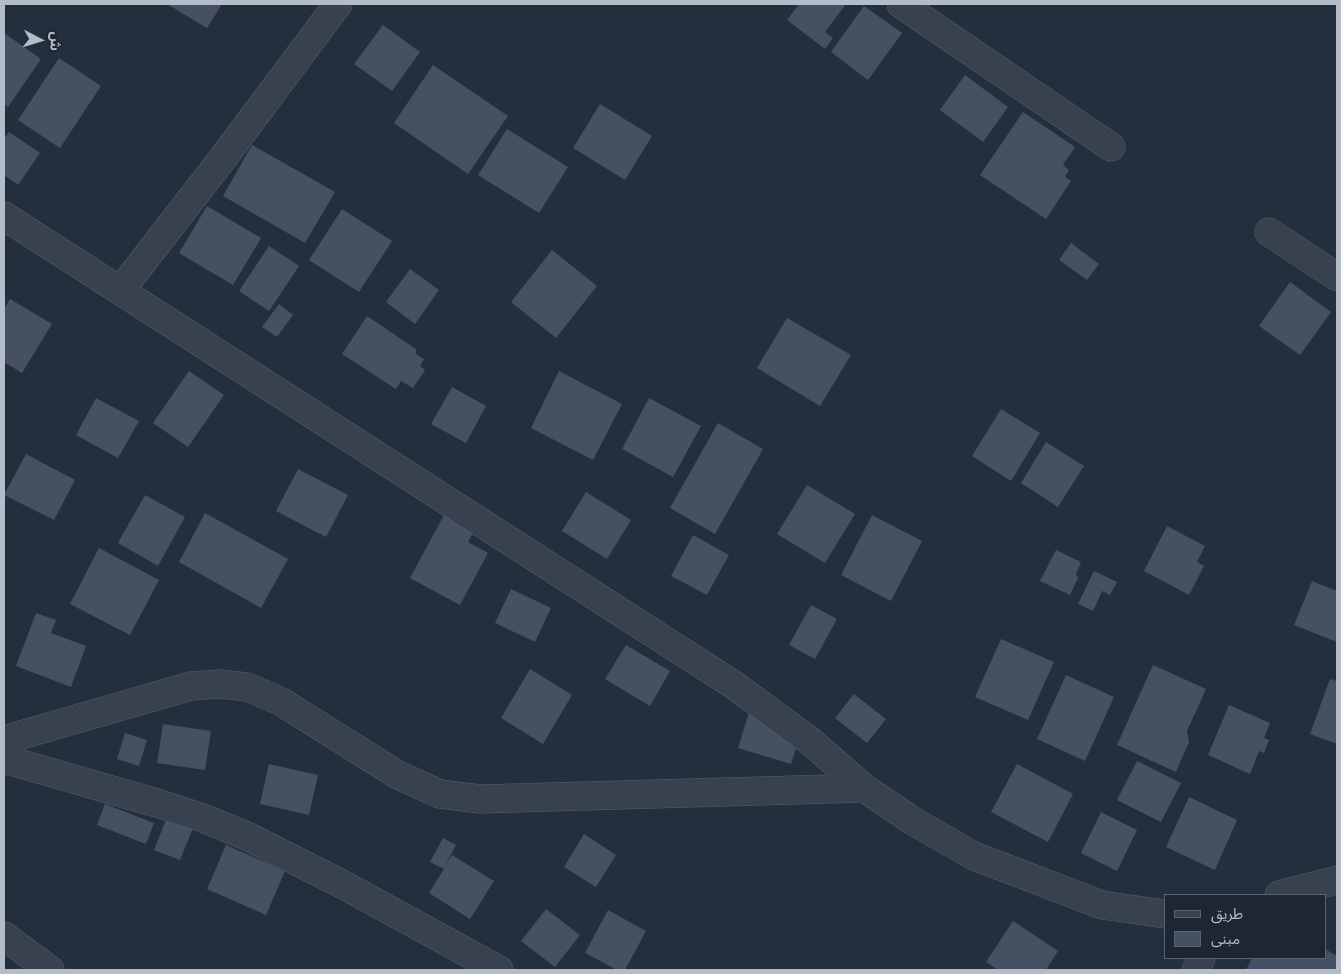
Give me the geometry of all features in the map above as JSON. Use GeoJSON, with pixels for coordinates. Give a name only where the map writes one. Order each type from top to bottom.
{"type":"FeatureCollection","features":[{"type":"Feature","properties":{"kind":"street"},"geometry":{"type":"LineString","coordinates":[[120,291],[338,4]]}},
{"type":"Feature","properties":{"kind":"street"},"geometry":{"type":"LineString","coordinates":[[901,4],[1111,147]]}},
{"type":"Feature","properties":{"kind":"street"},"geometry":{"type":"LineString","coordinates":[[4,216],[734,685],[810,741],[864,788],[913,821],[974,856],[1102,906],[1164,914]]}},
{"type":"Feature","properties":{"kind":"street"},"geometry":{"type":"LineString","coordinates":[[1269,232],[1337,276]]}},
{"type":"Feature","properties":{"kind":"street"},"geometry":{"type":"LineString","coordinates":[[4,740],[191,686],[220,684],[247,687],[280,701],[398,776],[440,794],[480,799],[864,788]]}},
{"type":"Feature","properties":{"kind":"street"},"geometry":{"type":"LineString","coordinates":[[4,759],[204,818],[249,837],[340,883],[499,970]]}},
{"type":"Feature","properties":{"kind":"street"},"geometry":{"type":"LineString","coordinates":[[1282,894],[1337,880]]}},
{"type":"Feature","properties":{"kind":"street"},"geometry":{"type":"LineString","coordinates":[[4,936],[50,970]]}},
{"type":"Feature","properties":{"kind":"building"},"geometry":{"type":"Polygon","coordinates":[[[167,4],[222,4],[207,28],[167,4]]]}},
{"type":"Feature","properties":{"kind":"building"},"geometry":{"type":"Polygon","coordinates":[[[799,4],[846,4],[825,32],[833,38],[825,49],[787,20],[799,4]]]}},
{"type":"Feature","properties":{"kind":"building"},"geometry":{"type":"Polygon","coordinates":[[[864,6],[902,33],[868,80],[831,52],[864,6]]]}},
{"type":"Feature","properties":{"kind":"building"},"geometry":{"type":"Polygon","coordinates":[[[383,25],[420,52],[392,91],[354,64],[383,25]]]}},
{"type":"Feature","properties":{"kind":"building"},"geometry":{"type":"Polygon","coordinates":[[[4,33],[41,59],[8,107],[4,104],[4,33]]]}},
{"type":"Feature","properties":{"kind":"building"},"geometry":{"type":"Polygon","coordinates":[[[59,58],[101,86],[60,148],[18,120],[59,58]]]}},
{"type":"Feature","properties":{"kind":"building"},"geometry":{"type":"Polygon","coordinates":[[[433,65],[508,116],[468,174],[394,123],[433,65]]]}},
{"type":"Feature","properties":{"kind":"building"},"geometry":{"type":"Polygon","coordinates":[[[965,75],[1008,107],[983,142],[940,110],[965,75]]]}},
{"type":"Feature","properties":{"kind":"building"},"geometry":{"type":"Polygon","coordinates":[[[600,104],[652,136],[625,180],[573,148],[600,104]]]}},
{"type":"Feature","properties":{"kind":"building"},"geometry":{"type":"Polygon","coordinates":[[[1023,112],[1075,147],[1063,165],[1069,170],[1065,177],[1071,181],[1046,219],[980,175],[1023,112]]]}},
{"type":"Feature","properties":{"kind":"building"},"geometry":{"type":"Polygon","coordinates":[[[507,129],[568,167],[539,213],[478,175],[507,129]]]}},
{"type":"Feature","properties":{"kind":"building"},"geometry":{"type":"Polygon","coordinates":[[[9,132],[40,153],[18,185],[4,175],[4,139],[9,132]]]}},
{"type":"Feature","properties":{"kind":"building"},"geometry":{"type":"Polygon","coordinates":[[[252,145],[335,192],[305,243],[223,196],[252,145]]]}},
{"type":"Feature","properties":{"kind":"building"},"geometry":{"type":"Polygon","coordinates":[[[207,206],[261,238],[233,285],[179,253],[207,206]]]}},
{"type":"Feature","properties":{"kind":"building"},"geometry":{"type":"Polygon","coordinates":[[[342,209],[392,241],[359,292],[309,260],[342,209]]]}},
{"type":"Feature","properties":{"kind":"building"},"geometry":{"type":"Polygon","coordinates":[[[1071,243],[1099,264],[1087,280],[1059,260],[1071,243]]]}},
{"type":"Feature","properties":{"kind":"building"},"geometry":{"type":"Polygon","coordinates":[[[269,246],[299,266],[269,311],[239,291],[269,246]]]}},
{"type":"Feature","properties":{"kind":"building"},"geometry":{"type":"Polygon","coordinates":[[[552,250],[597,286],[556,338],[511,302],[552,250]]]}},
{"type":"Feature","properties":{"kind":"building"},"geometry":{"type":"Polygon","coordinates":[[[410,269],[439,290],[415,324],[386,302],[410,269]]]}},
{"type":"Feature","properties":{"kind":"building"},"geometry":{"type":"Polygon","coordinates":[[[1290,282],[1331,312],[1300,355],[1259,326],[1290,282]]]}},
{"type":"Feature","properties":{"kind":"building"},"geometry":{"type":"Polygon","coordinates":[[[10,299],[52,324],[22,373],[4,362],[4,309],[10,299]]]}},
{"type":"Feature","properties":{"kind":"building"},"geometry":{"type":"Polygon","coordinates":[[[279,304],[293,315],[277,337],[262,327],[279,304]]]}},
{"type":"Feature","properties":{"kind":"building"},"geometry":{"type":"Polygon","coordinates":[[[367,316],[416,349],[416,354],[424,359],[420,366],[425,370],[413,388],[401,381],[396,389],[342,354],[367,316]]]}},
{"type":"Feature","properties":{"kind":"building"},"geometry":{"type":"Polygon","coordinates":[[[787,318],[851,355],[820,406],[757,368],[787,318]]]}},
{"type":"Feature","properties":{"kind":"building"},"geometry":{"type":"Polygon","coordinates":[[[189,371],[224,395],[188,447],[153,423],[189,371]]]}},
{"type":"Feature","properties":{"kind":"building"},"geometry":{"type":"Polygon","coordinates":[[[559,371],[622,404],[593,460],[531,428],[559,371]]]}},
{"type":"Feature","properties":{"kind":"building"},"geometry":{"type":"Polygon","coordinates":[[[452,387],[486,406],[466,443],[431,424],[452,387]]]}},
{"type":"Feature","properties":{"kind":"building"},"geometry":{"type":"Polygon","coordinates":[[[96,398],[139,421],[118,458],[76,435],[96,398]]]}},
{"type":"Feature","properties":{"kind":"building"},"geometry":{"type":"Polygon","coordinates":[[[649,398],[701,426],[673,477],[622,449],[649,398]]]}},
{"type":"Feature","properties":{"kind":"building"},"geometry":{"type":"Polygon","coordinates":[[[1001,409],[1040,433],[1011,481],[972,456],[1001,409]]]}},
{"type":"Feature","properties":{"kind":"building"},"geometry":{"type":"Polygon","coordinates":[[[718,423],[763,449],[715,534],[670,508],[718,423]]]}},
{"type":"Feature","properties":{"kind":"building"},"geometry":{"type":"Polygon","coordinates":[[[1046,442],[1084,466],[1058,507],[1021,483],[1046,442]]]}},
{"type":"Feature","properties":{"kind":"building"},"geometry":{"type":"Polygon","coordinates":[[[26,454],[75,480],[54,520],[4,495],[26,454]]]}},
{"type":"Feature","properties":{"kind":"building"},"geometry":{"type":"Polygon","coordinates":[[[298,469],[348,495],[326,537],[276,511],[298,469]]]}},
{"type":"Feature","properties":{"kind":"building"},"geometry":{"type":"Polygon","coordinates":[[[807,485],[855,514],[825,563],[777,534],[807,485]]]}},
{"type":"Feature","properties":{"kind":"building"},"geometry":{"type":"Polygon","coordinates":[[[586,492],[631,520],[607,559],[562,531],[586,492]]]}},
{"type":"Feature","properties":{"kind":"building"},"geometry":{"type":"Polygon","coordinates":[[[145,495],[185,517],[158,566],[118,543],[145,495]]]}},
{"type":"Feature","properties":{"kind":"building"},"geometry":{"type":"Polygon","coordinates":[[[205,513],[288,559],[261,608],[179,562],[205,513]]]}},
{"type":"Feature","properties":{"kind":"building"},"geometry":{"type":"Polygon","coordinates":[[[444,515],[474,531],[468,542],[488,553],[460,605],[410,578],[444,515]]]}},
{"type":"Feature","properties":{"kind":"building"},"geometry":{"type":"Polygon","coordinates":[[[872,515],[922,541],[891,601],[841,575],[872,515]]]}},
{"type":"Feature","properties":{"kind":"building"},"geometry":{"type":"Polygon","coordinates":[[[1167,526],[1205,546],[1197,562],[1204,566],[1189,595],[1144,571],[1167,526]]]}},
{"type":"Feature","properties":{"kind":"building"},"geometry":{"type":"Polygon","coordinates":[[[693,535],[729,555],[707,595],[671,576],[693,535]]]}},
{"type":"Feature","properties":{"kind":"building"},"geometry":{"type":"Polygon","coordinates":[[[99,548],[159,580],[130,635],[70,604],[99,548]]]}},
{"type":"Feature","properties":{"kind":"building"},"geometry":{"type":"Polygon","coordinates":[[[1056,550],[1081,562],[1076,574],[1078,578],[1070,595],[1040,581],[1056,550]]]}},
{"type":"Feature","properties":{"kind":"building"},"geometry":{"type":"Polygon","coordinates":[[[1094,571],[1117,582],[1110,595],[1102,591],[1093,611],[1078,604],[1094,571]]]}},
{"type":"Feature","properties":{"kind":"building"},"geometry":{"type":"Polygon","coordinates":[[[1312,581],[1337,591],[1337,642],[1294,625],[1312,581]]]}},
{"type":"Feature","properties":{"kind":"building"},"geometry":{"type":"Polygon","coordinates":[[[511,589],[551,608],[535,642],[495,623],[511,589]]]}},
{"type":"Feature","properties":{"kind":"building"},"geometry":{"type":"Polygon","coordinates":[[[811,605],[837,619],[815,659],[789,645],[811,605]]]}},
{"type":"Feature","properties":{"kind":"building"},"geometry":{"type":"Polygon","coordinates":[[[36,613],[56,620],[51,633],[86,646],[71,687],[16,666],[36,613]]]}},
{"type":"Feature","properties":{"kind":"building"},"geometry":{"type":"Polygon","coordinates":[[[1001,639],[1054,662],[1028,720],[975,697],[1001,639]]]}},
{"type":"Feature","properties":{"kind":"building"},"geometry":{"type":"Polygon","coordinates":[[[626,645],[670,671],[650,706],[605,679],[626,645]]]}},
{"type":"Feature","properties":{"kind":"building"},"geometry":{"type":"Polygon","coordinates":[[[1153,665],[1206,689],[1187,731],[1189,742],[1176,772],[1117,745],[1153,665]]]}},
{"type":"Feature","properties":{"kind":"building"},"geometry":{"type":"Polygon","coordinates":[[[530,669],[572,695],[543,744],[501,718],[530,669]]]}},
{"type":"Feature","properties":{"kind":"building"},"geometry":{"type":"Polygon","coordinates":[[[1066,675],[1114,697],[1085,761],[1037,739],[1066,675]]]}},
{"type":"Feature","properties":{"kind":"building"},"geometry":{"type":"Polygon","coordinates":[[[1330,679],[1337,681],[1337,744],[1310,734],[1330,679]]]}},
{"type":"Feature","properties":{"kind":"building"},"geometry":{"type":"Polygon","coordinates":[[[854,694],[886,719],[867,743],[835,718],[854,694]]]}},
{"type":"Feature","properties":{"kind":"building"},"geometry":{"type":"Polygon","coordinates":[[[1229,705],[1270,723],[1264,738],[1269,740],[1264,753],[1259,751],[1250,774],[1208,755],[1229,705]]]}},
{"type":"Feature","properties":{"kind":"building"},"geometry":{"type":"Polygon","coordinates":[[[750,709],[803,725],[791,764],[738,748],[750,709]]]}},
{"type":"Feature","properties":{"kind":"building"},"geometry":{"type":"Polygon","coordinates":[[[163,724],[211,731],[205,770],[157,763],[163,724]]]}},
{"type":"Feature","properties":{"kind":"building"},"geometry":{"type":"Polygon","coordinates":[[[125,733],[147,740],[139,766],[117,759],[125,733]]]}},
{"type":"Feature","properties":{"kind":"building"},"geometry":{"type":"Polygon","coordinates":[[[1137,761],[1181,783],[1161,822],[1117,800],[1137,761]]]}},
{"type":"Feature","properties":{"kind":"building"},"geometry":{"type":"Polygon","coordinates":[[[269,764],[318,775],[309,815],[260,804],[269,764]]]}},
{"type":"Feature","properties":{"kind":"building"},"geometry":{"type":"Polygon","coordinates":[[[1017,764],[1073,794],[1048,842],[991,812],[1017,764]]]}},
{"type":"Feature","properties":{"kind":"building"},"geometry":{"type":"Polygon","coordinates":[[[1189,797],[1237,820],[1215,870],[1166,847],[1189,797]]]}},
{"type":"Feature","properties":{"kind":"building"},"geometry":{"type":"Polygon","coordinates":[[[105,804],[154,823],[146,844],[97,825],[105,804]]]}},
{"type":"Feature","properties":{"kind":"building"},"geometry":{"type":"Polygon","coordinates":[[[1101,812],[1137,830],[1117,871],[1081,853],[1101,812]]]}},
{"type":"Feature","properties":{"kind":"building"},"geometry":{"type":"Polygon","coordinates":[[[167,817],[193,828],[180,860],[154,850],[167,817]]]}},
{"type":"Feature","properties":{"kind":"building"},"geometry":{"type":"Polygon","coordinates":[[[584,834],[616,855],[596,887],[564,867],[584,834]]]}},
{"type":"Feature","properties":{"kind":"building"},"geometry":{"type":"Polygon","coordinates":[[[443,838],[456,845],[445,866],[452,855],[494,881],[470,919],[429,893],[444,869],[430,862],[443,838]]]}},
{"type":"Feature","properties":{"kind":"building"},"geometry":{"type":"Polygon","coordinates":[[[226,845],[285,871],[266,915],[207,889],[226,845]]]}},
{"type":"Feature","properties":{"kind":"building"},"geometry":{"type":"Polygon","coordinates":[[[546,909],[580,935],[555,967],[521,941],[546,909]]]}},
{"type":"Feature","properties":{"kind":"building"},"geometry":{"type":"Polygon","coordinates":[[[608,910],[646,931],[625,970],[617,970],[585,953],[608,910]]]}},
{"type":"Feature","properties":{"kind":"building"},"geometry":{"type":"Polygon","coordinates":[[[1013,921],[1058,951],[1046,970],[998,970],[986,962],[1013,921]]]}},
{"type":"Feature","properties":{"kind":"building"},"geometry":{"type":"Polygon","coordinates":[[[1326,950],[1337,956],[1337,970],[1246,970],[1252,959],[1326,959],[1326,950]]]}}]}
